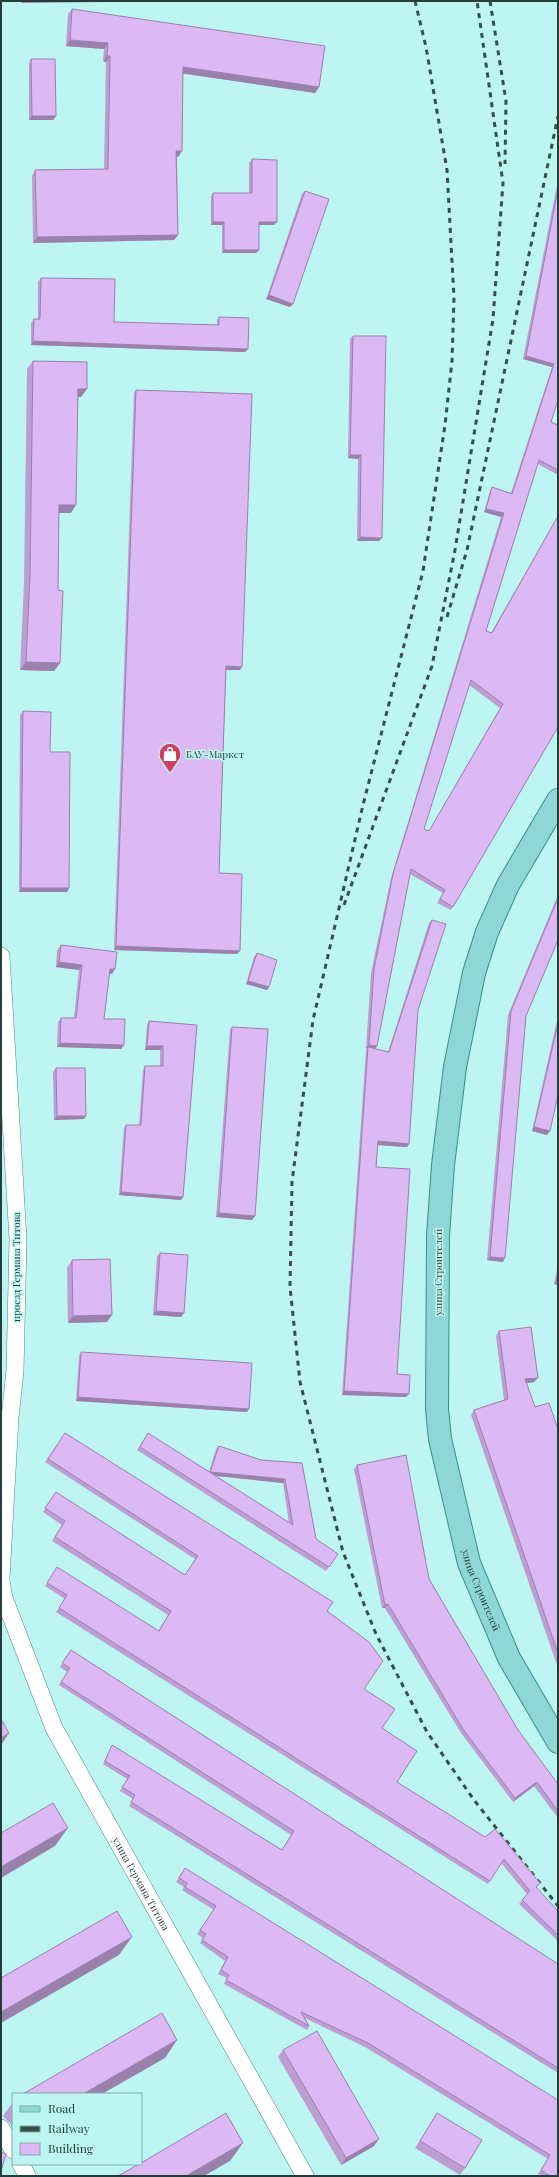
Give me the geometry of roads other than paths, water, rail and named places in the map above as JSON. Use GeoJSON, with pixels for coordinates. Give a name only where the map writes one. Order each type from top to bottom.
{"type":"FeatureCollection","features":[{"type":"Feature","properties":{"kind":"main road","name":"улица Строителей"},"geometry":{"type":"LineString","coordinates":[[558,800],[508,885],[487,932],[474,972],[457,1059],[443,1165],[438,1236],[437,1409],[440,1439],[469,1563],[509,1658],[558,1742]]}},
{"type":"Feature","properties":{"kind":"street","name":"проезд Германа Титова"},"geometry":{"type":"LineString","coordinates":[[1,956],[18,1239],[15,1371],[10,1418],[1,1578]]}},
{"type":"Feature","properties":{"kind":"street","name":"улица Германа Титова"},"geometry":{"type":"LineString","coordinates":[[1,1581],[4,1598],[54,1728],[305,2176]]}},
{"type":"Feature","properties":{"kind":"street"},"geometry":{"type":"LineString","coordinates":[[1,2128],[12,2148]]}},
{"type":"Feature","properties":{"kind":"street"},"geometry":{"type":"LineString","coordinates":[[22,2165],[27,2176]]}},
{"type":"Feature","properties":{"kind":"railway"},"geometry":{"type":"LineString","coordinates":[[415,1],[426,47],[447,170],[454,298],[452,361],[445,425],[423,571],[363,805],[313,1020],[292,1182],[290,1287],[300,1382],[343,1552],[376,1634],[427,1732],[474,1800],[558,1906]]}},
{"type":"Feature","properties":{"kind":"railway"},"geometry":{"type":"LineString","coordinates":[[344,905],[432,666],[455,550],[493,319],[503,183],[477,1]]}},
{"type":"Feature","properties":{"kind":"railway"},"geometry":{"type":"LineString","coordinates":[[490,1],[506,101],[505,164]]}},
{"type":"Feature","properties":{"kind":"railway"},"geometry":{"type":"LineString","coordinates":[[447,617],[467,550],[558,116]]}},
{"type":"Feature","properties":{"kind":"place","name":"БАУ-Маркет"},"geometry":{"type":"Point","coordinates":[170,774]}}]}
